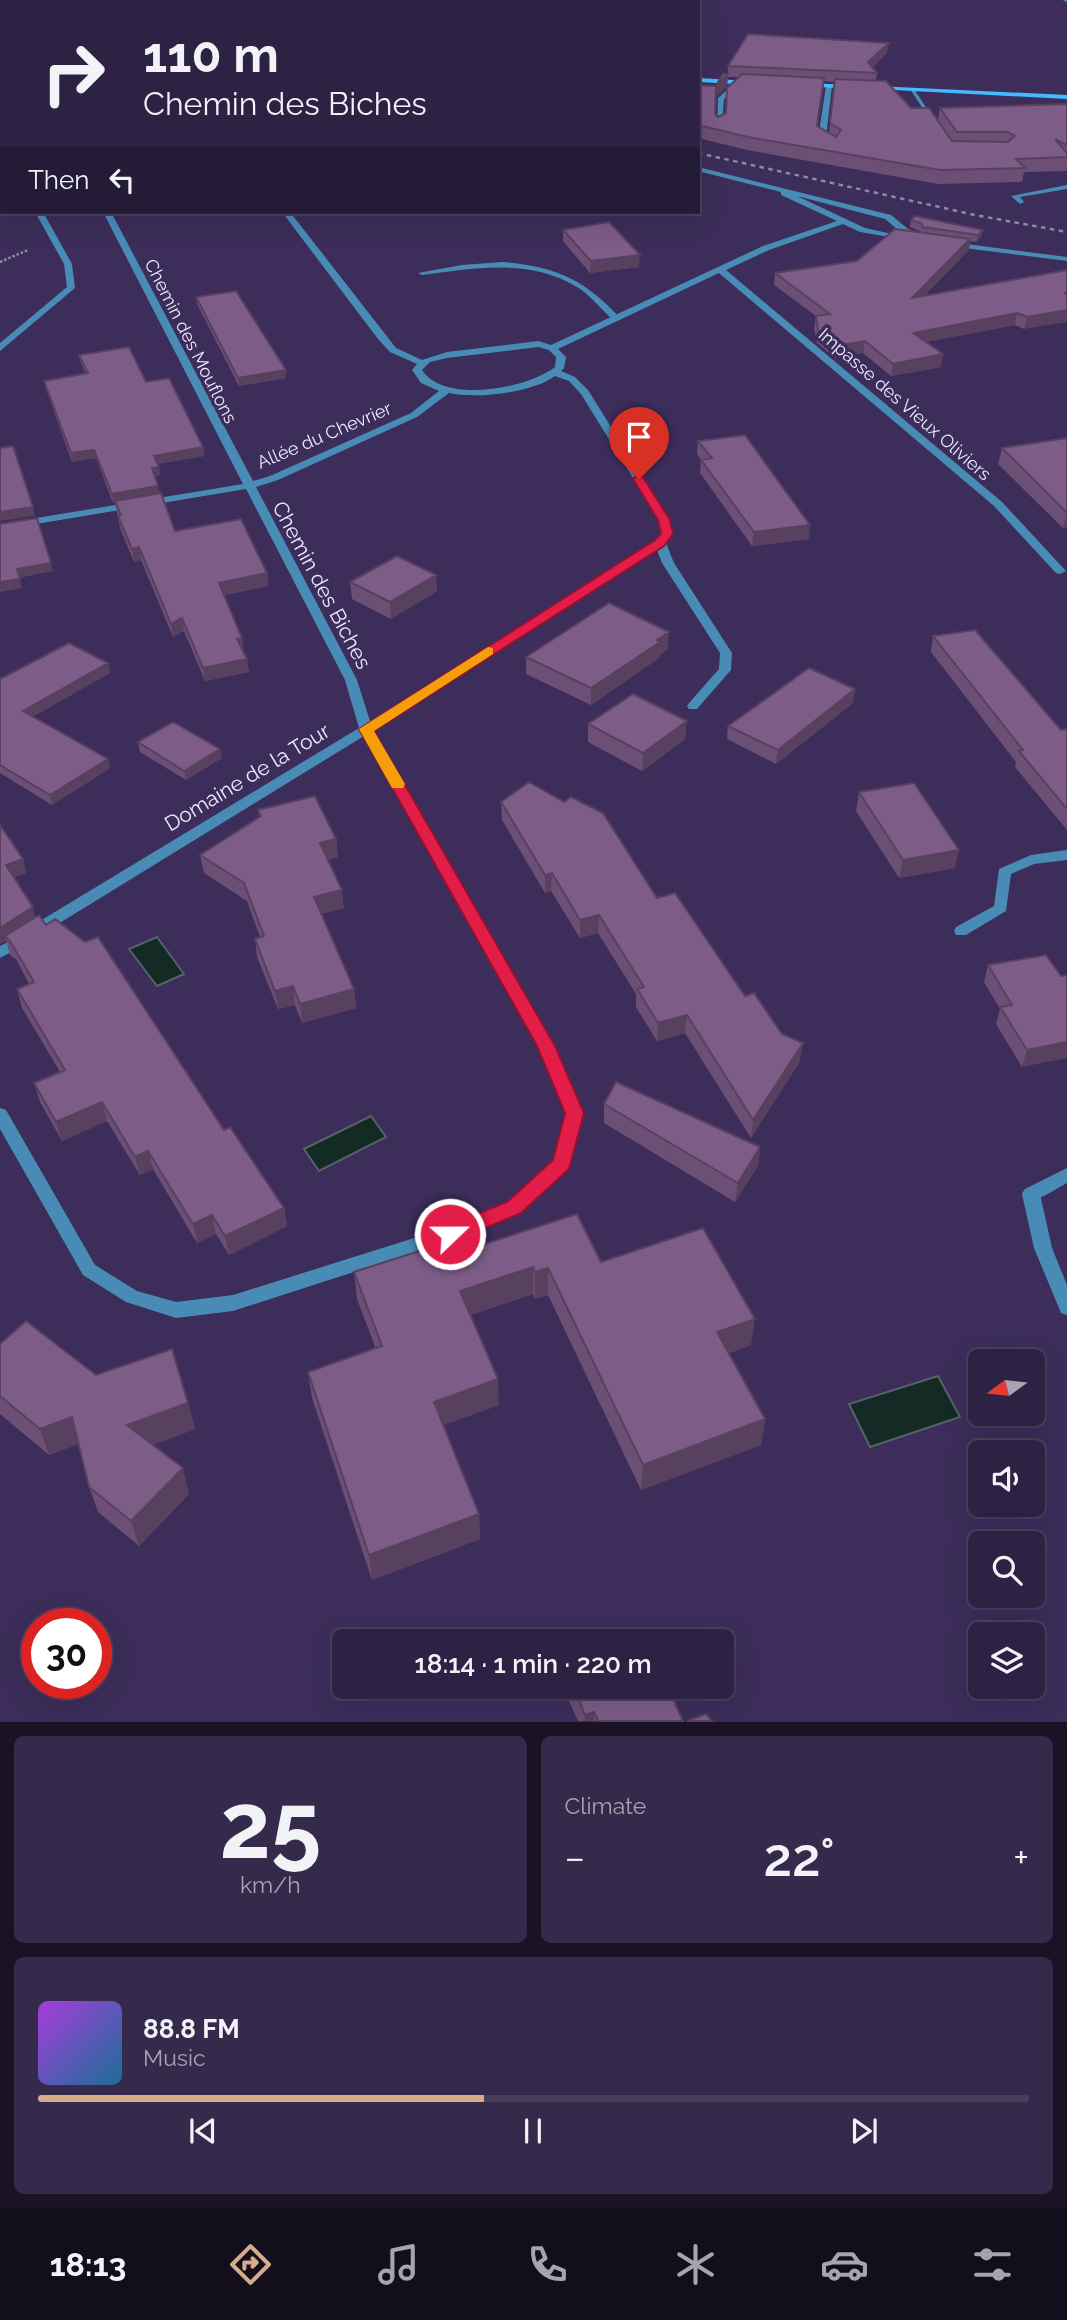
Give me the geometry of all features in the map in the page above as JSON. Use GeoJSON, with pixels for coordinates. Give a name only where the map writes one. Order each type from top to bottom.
{"type":"FeatureCollection","features":[{"type":"Feature","properties":{"kind":"main road"},"geometry":{"type":"LineString","coordinates":[[700,80],[764,83]]}},
{"type":"Feature","properties":{"kind":"main road"},"geometry":{"type":"LineString","coordinates":[[803,85],[856,88]]}},
{"type":"Feature","properties":{"kind":"main road"},"geometry":{"type":"LineString","coordinates":[[870,88],[1067,97]]}},
{"type":"Feature","properties":{"kind":"street"},"geometry":{"type":"LineString","coordinates":[[719,126],[721,98],[739,82]]}},
{"type":"Feature","properties":{"kind":"street"},"geometry":{"type":"LineString","coordinates":[[829,86],[822,138],[834,145]]}},
{"type":"Feature","properties":{"kind":"street"},"geometry":{"type":"LineString","coordinates":[[912,90],[940,130]]}},
{"type":"Feature","properties":{"kind":"street"},"geometry":{"type":"LineString","coordinates":[[700,170],[784,193],[825,200],[888,217],[905,231],[922,239],[882,234],[843,221],[784,193]]}},
{"type":"Feature","properties":{"kind":"street"},"geometry":{"type":"LineString","coordinates":[[1020,202],[1015,196],[1067,187]]}},
{"type":"Feature","properties":{"kind":"street"},"geometry":{"type":"LineString","coordinates":[[0,348],[71,288],[68,264],[40,214]]}},
{"type":"Feature","properties":{"kind":"street","name":"Chemin des Mouflons"},"geometry":{"type":"LineString","coordinates":[[108,214],[248,485]]}},
{"type":"Feature","properties":{"kind":"street"},"geometry":{"type":"LineString","coordinates":[[288,214],[381,337],[393,350],[424,364]]}},
{"type":"Feature","properties":{"kind":"street"},"geometry":{"type":"LineString","coordinates":[[552,348],[722,271],[766,248],[843,221]]}},
{"type":"Feature","properties":{"kind":"street"},"geometry":{"type":"LineString","coordinates":[[946,243],[1067,259]]}},
{"type":"Feature","properties":{"kind":"street"},"geometry":{"type":"LineString","coordinates":[[422,273],[483,264],[509,264],[549,273],[580,286],[617,319]]}},
{"type":"Feature","properties":{"kind":"street","name":"Impasse des Vieux Oliviers"},"geometry":{"type":"LineString","coordinates":[[722,271],[998,504],[1060,571]]}},
{"type":"Feature","properties":{"kind":"street"},"geometry":{"type":"LineString","coordinates":[[538,344],[552,348],[561,357],[559,368],[545,379],[483,392],[446,391],[429,386],[420,380],[417,370],[427,360],[447,355],[513,345],[538,344]]}},
{"type":"Feature","properties":{"kind":"street"},"geometry":{"type":"LineString","coordinates":[[0,1114],[89,1270],[132,1297],[176,1310],[233,1303],[450,1234],[514,1208],[562,1163],[575,1113],[546,1046],[366,729],[660,543],[667,534],[664,520],[585,392],[572,379],[554,372]]}},
{"type":"Feature","properties":{"kind":"street","name":"Allée du Chevrier"},"geometry":{"type":"LineString","coordinates":[[0,527],[248,485],[274,478],[414,415],[446,391]]}},
{"type":"Feature","properties":{"kind":"street","name":"Chemin des Biches"},"geometry":{"type":"LineString","coordinates":[[248,485],[351,680],[366,729]]}},
{"type":"Feature","properties":{"kind":"street"},"geometry":{"type":"LineString","coordinates":[[660,543],[668,563],[726,653],[725,670],[693,706]]}},
{"type":"Feature","properties":{"kind":"street","name":"Domaine de la Tour"},"geometry":{"type":"LineString","coordinates":[[0,953],[366,729]]}},
{"type":"Feature","properties":{"kind":"street"},"geometry":{"type":"LineString","coordinates":[[961,930],[1001,908],[1004,872],[1031,860],[1067,855]]}},
{"type":"Feature","properties":{"kind":"street"},"geometry":{"type":"LineString","coordinates":[[1067,1175],[1031,1194],[1043,1248],[1067,1307]]}},
{"type":"Feature","properties":{"kind":"shaded area"},"geometry":{"type":"Polygon","coordinates":[[[157,937],[184,974],[157,986],[129,949],[157,937]]]}},
{"type":"Feature","properties":{"kind":"shaded area"},"geometry":{"type":"Polygon","coordinates":[[[371,1116],[386,1137],[319,1171],[304,1149],[371,1116]]]}},
{"type":"Feature","properties":{"kind":"shaded area"},"geometry":{"type":"Polygon","coordinates":[[[938,1376],[960,1417],[870,1447],[849,1404],[938,1376]]]}},
{"type":"Feature","properties":{"kind":"building"},"geometry":{"type":"Polygon","coordinates":[[[748,34],[889,43],[868,62],[877,73],[728,66],[748,34]]]}},
{"type":"Feature","properties":{"kind":"building"},"geometry":{"type":"Polygon","coordinates":[[[742,74],[824,78],[817,126],[836,137],[841,130],[830,123],[835,79],[886,81],[911,108],[929,108],[952,141],[1008,142],[1015,136],[1008,132],[957,132],[940,108],[1067,104],[1067,145],[1055,139],[1067,153],[1067,157],[1016,159],[1025,168],[940,170],[748,137],[700,125],[700,85],[716,86],[715,114],[718,117],[726,113],[727,88],[742,74]]]}},
{"type":"Feature","properties":{"kind":"building"},"geometry":{"type":"Polygon","coordinates":[[[915,216],[983,230],[978,235],[923,227],[921,223],[911,220],[915,216]]]}},
{"type":"Feature","properties":{"kind":"building"},"geometry":{"type":"Polygon","coordinates":[[[609,222],[640,255],[591,261],[563,230],[609,222]]]}},
{"type":"Feature","properties":{"kind":"building"},"geometry":{"type":"Polygon","coordinates":[[[895,229],[970,239],[912,298],[1067,270],[1067,310],[1027,317],[1017,313],[913,333],[943,354],[893,364],[865,341],[836,346],[818,331],[816,316],[830,314],[775,273],[857,261],[895,229]]]}},
{"type":"Feature","properties":{"kind":"building"},"geometry":{"type":"Polygon","coordinates":[[[236,291],[286,370],[238,378],[196,297],[236,291]]]}},
{"type":"Feature","properties":{"kind":"building"},"geometry":{"type":"Polygon","coordinates":[[[129,347],[146,382],[169,378],[203,447],[154,456],[159,467],[152,468],[158,486],[112,494],[94,450],[71,453],[44,381],[88,373],[79,355],[129,347]]]}},
{"type":"Feature","properties":{"kind":"building"},"geometry":{"type":"Polygon","coordinates":[[[745,435],[810,525],[754,532],[701,460],[712,458],[698,441],[745,435]]]}},
{"type":"Feature","properties":{"kind":"building"},"geometry":{"type":"Polygon","coordinates":[[[1067,438],[1067,513],[1002,448],[1067,438]]]}},
{"type":"Feature","properties":{"kind":"building"},"geometry":{"type":"Polygon","coordinates":[[[13,446],[33,507],[0,512],[0,448],[13,446]]]}},
{"type":"Feature","properties":{"kind":"building"},"geometry":{"type":"Polygon","coordinates":[[[161,493],[175,531],[241,519],[267,573],[219,583],[242,638],[237,639],[247,659],[203,668],[182,618],[171,624],[139,547],[132,549],[118,516],[121,515],[115,501],[161,493]]]}},
{"type":"Feature","properties":{"kind":"building"},"geometry":{"type":"Polygon","coordinates":[[[37,518],[51,563],[17,569],[20,579],[0,582],[0,524],[37,518]]]}},
{"type":"Feature","properties":{"kind":"building"},"geometry":{"type":"Polygon","coordinates":[[[397,556],[436,575],[390,602],[350,582],[397,556]]]}},
{"type":"Feature","properties":{"kind":"building"},"geometry":{"type":"Polygon","coordinates":[[[609,603],[669,632],[657,640],[660,642],[591,688],[526,657],[609,603]]]}},
{"type":"Feature","properties":{"kind":"building"},"geometry":{"type":"Polygon","coordinates":[[[975,630],[1061,730],[1067,729],[1067,809],[1019,751],[1023,750],[933,636],[975,630]]]}},
{"type":"Feature","properties":{"kind":"building"},"geometry":{"type":"Polygon","coordinates":[[[69,643],[108,663],[23,711],[108,759],[50,795],[0,765],[0,679],[69,643]]]}},
{"type":"Feature","properties":{"kind":"building"},"geometry":{"type":"Polygon","coordinates":[[[809,668],[855,689],[778,750],[728,726],[809,668]]]}},
{"type":"Feature","properties":{"kind":"building"},"geometry":{"type":"Polygon","coordinates":[[[633,694],[687,721],[643,753],[588,724],[633,694]]]}},
{"type":"Feature","properties":{"kind":"building"},"geometry":{"type":"Polygon","coordinates":[[[173,722],[220,749],[184,771],[138,742],[173,722]]]}},
{"type":"Feature","properties":{"kind":"building"},"geometry":{"type":"Polygon","coordinates":[[[529,782],[564,802],[571,797],[603,813],[657,898],[675,893],[745,996],[754,993],[782,1034],[803,1043],[753,1120],[687,1015],[658,1023],[637,989],[644,987],[599,915],[580,920],[552,873],[545,875],[501,802],[529,782]]]}},
{"type":"Feature","properties":{"kind":"building"},"geometry":{"type":"Polygon","coordinates":[[[914,783],[959,850],[903,860],[859,792],[914,783]]]}},
{"type":"Feature","properties":{"kind":"building"},"geometry":{"type":"Polygon","coordinates":[[[315,796],[336,839],[320,843],[342,890],[314,897],[354,989],[300,1004],[293,986],[275,991],[255,939],[264,936],[244,883],[200,855],[261,816],[258,810],[315,796]]]}},
{"type":"Feature","properties":{"kind":"building"},"geometry":{"type":"Polygon","coordinates":[[[0,825],[23,859],[6,865],[33,907],[0,928],[0,825]]]}},
{"type":"Feature","properties":{"kind":"building"},"geometry":{"type":"Polygon","coordinates":[[[39,915],[46,925],[55,919],[85,942],[98,937],[224,1130],[230,1127],[284,1208],[225,1236],[212,1215],[193,1224],[148,1151],[135,1157],[102,1102],[56,1122],[34,1083],[65,1070],[17,989],[34,982],[5,936],[39,915]]]}},
{"type":"Feature","properties":{"kind":"building"},"geometry":{"type":"Polygon","coordinates":[[[1046,955],[1061,976],[1067,975],[1067,1042],[1027,1050],[1000,1007],[1012,1005],[988,965],[1046,955]]]}},
{"type":"Feature","properties":{"kind":"building"},"geometry":{"type":"Polygon","coordinates":[[[616,1082],[760,1147],[738,1183],[604,1104],[616,1082]]]}},
{"type":"Feature","properties":{"kind":"building"},"geometry":{"type":"Polygon","coordinates":[[[577,1214],[601,1262],[703,1228],[755,1319],[717,1332],[765,1419],[643,1465],[548,1268],[535,1272],[533,1267],[460,1291],[498,1379],[434,1402],[479,1514],[369,1555],[308,1372],[382,1346],[354,1272],[460,1238],[466,1250],[577,1214]]]}},
{"type":"Feature","properties":{"kind":"building"},"geometry":{"type":"Polygon","coordinates":[[[26,1321],[96,1375],[172,1349],[188,1403],[127,1425],[183,1468],[131,1521],[89,1487],[72,1417],[40,1429],[0,1396],[0,1344],[26,1321]]]}},
{"type":"Feature","properties":{"kind":"building"},"geometry":{"type":"Polygon","coordinates":[[[579,1699],[673,1699],[683,1721],[598,1721],[594,1712],[585,1715],[579,1699]]]}},
{"type":"Feature","properties":{"kind":"building"},"geometry":{"type":"Polygon","coordinates":[[[706,1714],[712,1721],[687,1721],[706,1714]]]}},
{"type":"Feature","properties":{"kind":"railway"},"geometry":{"type":"LineString","coordinates":[[700,153],[975,215],[1067,232]]}},
{"type":"Feature","properties":{"kind":"slow traffic"},"geometry":{"type":"LineString","coordinates":[[397,784],[366,729],[488,651]]}},
{"type":"Feature","properties":{"kind":"route"},"geometry":{"type":"LineString","coordinates":[[450,1234],[514,1208],[562,1163],[575,1113],[546,1046],[366,729],[660,543],[667,534],[664,520],[639,479]]}}]}
